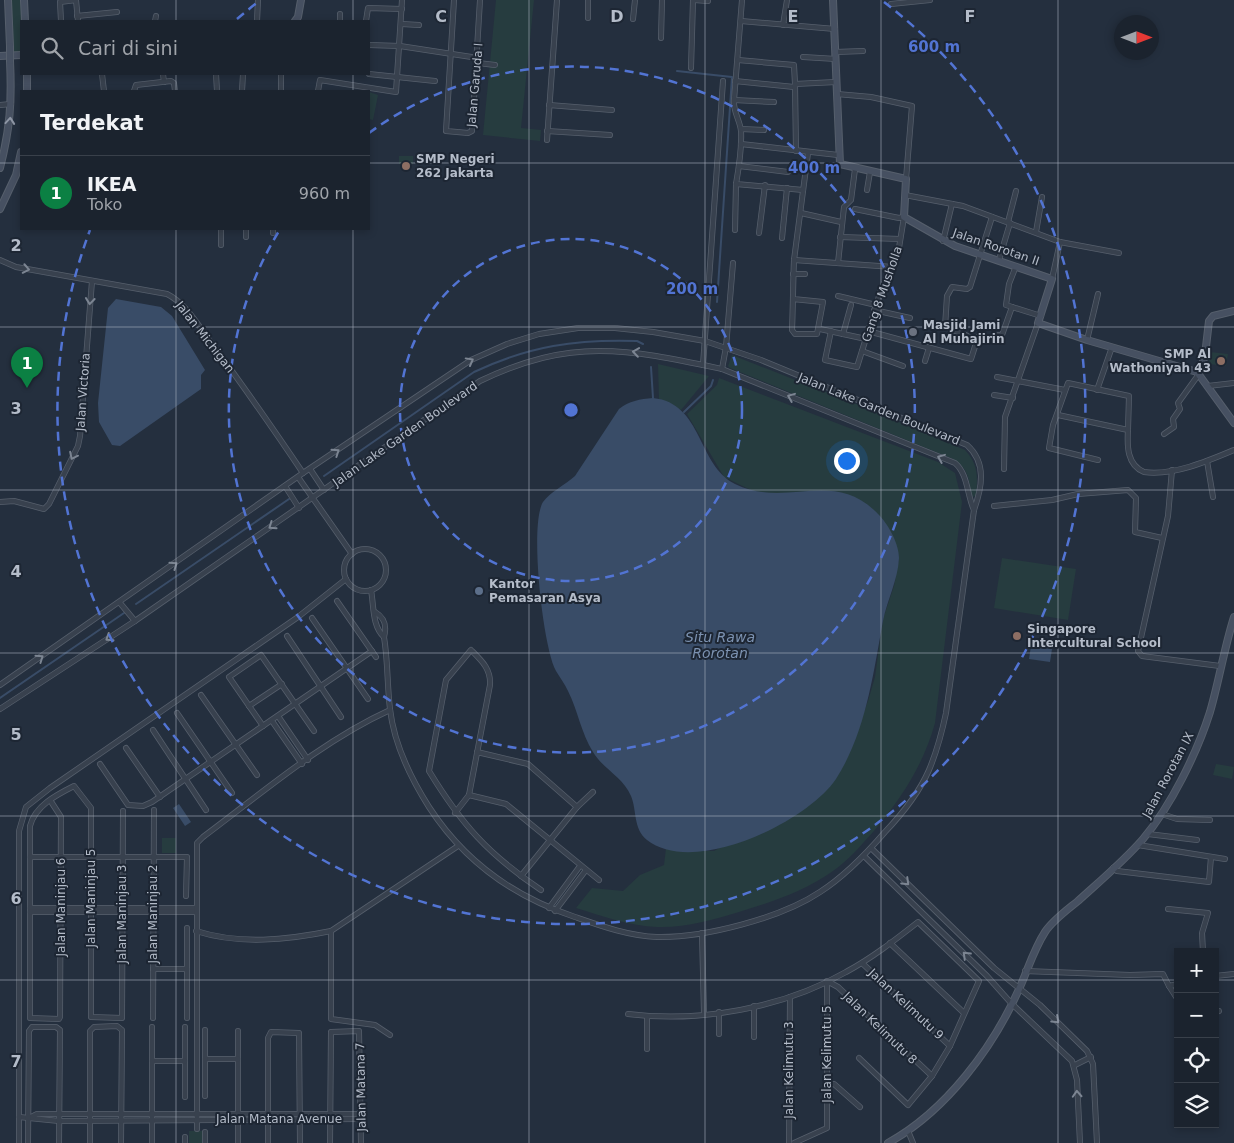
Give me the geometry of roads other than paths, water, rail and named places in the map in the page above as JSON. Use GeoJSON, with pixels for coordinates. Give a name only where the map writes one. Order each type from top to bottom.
{"type":"FeatureCollection","features":[{"type":"Feature","properties":{"kind":"street"},"geometry":{"type":"LineString","coordinates":[[0,168],[9,133],[12,104],[8,0]]}},
{"type":"Feature","properties":{"kind":"street"},"geometry":{"type":"LineString","coordinates":[[24,0],[25,20]]}},
{"type":"Feature","properties":{"kind":"street"},"geometry":{"type":"LineString","coordinates":[[61,20],[60,2],[76,0],[78,19],[117,12]]}},
{"type":"Feature","properties":{"kind":"street"},"geometry":{"type":"LineString","coordinates":[[257,20],[258,0]]}},
{"type":"Feature","properties":{"kind":"street"},"geometry":{"type":"LineString","coordinates":[[297,20],[300,0]]}},
{"type":"Feature","properties":{"kind":"street"},"geometry":{"type":"LineString","coordinates":[[318,90],[320,80],[396,92],[402,24],[402,0]]}},
{"type":"Feature","properties":{"kind":"street","name":"Jalan Garuda I"},"geometry":{"type":"LineString","coordinates":[[454,0],[448,133],[472,132],[478,60],[480,0]]}},
{"type":"Feature","properties":{"kind":"street"},"geometry":{"type":"LineString","coordinates":[[547,140],[556,0]]}},
{"type":"Feature","properties":{"kind":"street"},"geometry":{"type":"LineString","coordinates":[[588,0],[588,18]]}},
{"type":"Feature","properties":{"kind":"street"},"geometry":{"type":"LineString","coordinates":[[633,19],[635,0]]}},
{"type":"Feature","properties":{"kind":"street"},"geometry":{"type":"LineString","coordinates":[[661,38],[662,0]]}},
{"type":"Feature","properties":{"kind":"street"},"geometry":{"type":"LineString","coordinates":[[691,68],[694,0],[708,1]]}},
{"type":"Feature","properties":{"kind":"street"},"geometry":{"type":"LineString","coordinates":[[735,230],[736,184],[741,129],[734,112],[734,100],[741,21],[739,17],[742,0]]}},
{"type":"Feature","properties":{"kind":"street"},"geometry":{"type":"LineString","coordinates":[[783,25],[787,0]]}},
{"type":"Feature","properties":{"kind":"street"},"geometry":{"type":"LineString","coordinates":[[833,0],[836,29],[838,155],[842,165],[906,179]]}},
{"type":"Feature","properties":{"kind":"street"},"geometry":{"type":"LineString","coordinates":[[891,4],[899,1],[930,0]]}},
{"type":"Feature","properties":{"kind":"street"},"geometry":{"type":"LineString","coordinates":[[366,20],[368,8],[402,9]]}},
{"type":"Feature","properties":{"kind":"street"},"geometry":{"type":"LineString","coordinates":[[340,14],[340,20]]}},
{"type":"Feature","properties":{"kind":"street"},"geometry":{"type":"LineString","coordinates":[[741,21],[836,29]]}},
{"type":"Feature","properties":{"kind":"street"},"geometry":{"type":"LineString","coordinates":[[402,24],[419,25]]}},
{"type":"Feature","properties":{"kind":"street"},"geometry":{"type":"LineString","coordinates":[[370,45],[400,46],[451,53],[495,64]]}},
{"type":"Feature","properties":{"kind":"street"},"geometry":{"type":"LineString","coordinates":[[803,57],[863,51]]}},
{"type":"Feature","properties":{"kind":"street"},"geometry":{"type":"LineString","coordinates":[[0,56],[20,54]]}},
{"type":"Feature","properties":{"kind":"street"},"geometry":{"type":"LineString","coordinates":[[738,60],[794,65],[796,151]]}},
{"type":"Feature","properties":{"kind":"street"},"geometry":{"type":"LineString","coordinates":[[370,74],[435,82]]}},
{"type":"Feature","properties":{"kind":"street"},"geometry":{"type":"LineString","coordinates":[[27,75],[27,90]]}},
{"type":"Feature","properties":{"kind":"street"},"geometry":{"type":"LineString","coordinates":[[102,75],[104,90]]}},
{"type":"Feature","properties":{"kind":"street"},"geometry":{"type":"LineString","coordinates":[[164,75],[164,82]]}},
{"type":"Feature","properties":{"kind":"street"},"geometry":{"type":"LineString","coordinates":[[216,75],[217,90]]}},
{"type":"Feature","properties":{"kind":"street"},"geometry":{"type":"LineString","coordinates":[[242,90],[243,75]]}},
{"type":"Feature","properties":{"kind":"street"},"geometry":{"type":"LineString","coordinates":[[281,75],[281,90]]}},
{"type":"Feature","properties":{"kind":"street"},"geometry":{"type":"LineString","coordinates":[[704,365],[723,80]]}},
{"type":"Feature","properties":{"kind":"street"},"geometry":{"type":"LineString","coordinates":[[735,81],[794,86],[836,82]]}},
{"type":"Feature","properties":{"kind":"street"},"geometry":{"type":"LineString","coordinates":[[134,90],[136,85],[164,82],[173,82],[175,90]]}},
{"type":"Feature","properties":{"kind":"street"},"geometry":{"type":"LineString","coordinates":[[837,94],[871,97],[912,106],[904,217],[899,218],[855,209]]}},
{"type":"Feature","properties":{"kind":"street"},"geometry":{"type":"LineString","coordinates":[[734,100],[774,102]]}},
{"type":"Feature","properties":{"kind":"street"},"geometry":{"type":"LineString","coordinates":[[0,105],[12,104]]}},
{"type":"Feature","properties":{"kind":"street"},"geometry":{"type":"LineString","coordinates":[[549,105],[612,110]]}},
{"type":"Feature","properties":{"kind":"street"},"geometry":{"type":"LineString","coordinates":[[741,129],[764,130]]}},
{"type":"Feature","properties":{"kind":"street"},"geometry":{"type":"LineString","coordinates":[[547,131],[610,136]]}},
{"type":"Feature","properties":{"kind":"street"},"geometry":{"type":"LineString","coordinates":[[741,144],[838,155]]}},
{"type":"Feature","properties":{"kind":"street"},"geometry":{"type":"LineString","coordinates":[[793,299],[824,302],[818,333],[814,335],[792,332],[794,260],[808,153]]}},
{"type":"Feature","properties":{"kind":"street"},"geometry":{"type":"LineString","coordinates":[[0,209],[16,175],[20,157]]}},
{"type":"Feature","properties":{"kind":"street"},"geometry":{"type":"LineString","coordinates":[[739,166],[788,172]]}},
{"type":"Feature","properties":{"kind":"street"},"geometry":{"type":"LineString","coordinates":[[838,263],[841,222],[844,206],[851,200],[855,169]]}},
{"type":"Feature","properties":{"kind":"street"},"geometry":{"type":"LineString","coordinates":[[867,190],[870,172]]}},
{"type":"Feature","properties":{"kind":"street"},"geometry":{"type":"LineString","coordinates":[[736,184],[803,190]]}},
{"type":"Feature","properties":{"kind":"street"},"geometry":{"type":"LineString","coordinates":[[759,234],[765,186]]}},
{"type":"Feature","properties":{"kind":"street"},"geometry":{"type":"LineString","coordinates":[[782,238],[787,188]]}},
{"type":"Feature","properties":{"kind":"street"},"geometry":{"type":"LineString","coordinates":[[999,260],[1016,191]]}},
{"type":"Feature","properties":{"kind":"street"},"geometry":{"type":"LineString","coordinates":[[905,195],[952,204],[1009,222],[1060,242],[1119,253]]}},
{"type":"Feature","properties":{"kind":"street"},"geometry":{"type":"LineString","coordinates":[[1036,232],[1042,197]]}},
{"type":"Feature","properties":{"kind":"street"},"geometry":{"type":"LineString","coordinates":[[943,241],[952,204]]}},
{"type":"Feature","properties":{"kind":"street"},"geometry":{"type":"LineString","coordinates":[[801,213],[841,222]]}},
{"type":"Feature","properties":{"kind":"street","name":"Gang 8 Musholla"},"geometry":{"type":"LineString","coordinates":[[831,331],[826,361],[856,367],[875,307],[893,267],[904,217]]}},
{"type":"Feature","properties":{"kind":"street","name":"Jalan Rorotan II"},"geometry":{"type":"LineString","coordinates":[[904,217],[943,241],[1052,279]]}},
{"type":"Feature","properties":{"kind":"street"},"geometry":{"type":"LineString","coordinates":[[976,340],[948,329],[944,325],[947,296],[950,288],[955,286],[968,289],[972,284],[992,217]]}},
{"type":"Feature","properties":{"kind":"street"},"geometry":{"type":"LineString","coordinates":[[221,230],[221,245]]}},
{"type":"Feature","properties":{"kind":"street"},"geometry":{"type":"LineString","coordinates":[[246,230],[246,237]]}},
{"type":"Feature","properties":{"kind":"street"},"geometry":{"type":"LineString","coordinates":[[840,237],[900,239]]}},
{"type":"Feature","properties":{"kind":"street"},"geometry":{"type":"LineString","coordinates":[[1004,469],[1005,417],[1040,320],[1060,242]]}},
{"type":"Feature","properties":{"kind":"street","name":"Jalan Michigan"},"geometry":{"type":"LineString","coordinates":[[0,260],[16,267],[167,294],[173,297],[186,309],[303,473]]}},
{"type":"Feature","properties":{"kind":"street"},"geometry":{"type":"LineString","coordinates":[[794,260],[893,267]]}},
{"type":"Feature","properties":{"kind":"street"},"geometry":{"type":"LineString","coordinates":[[722,369],[726,347],[733,263]]}},
{"type":"Feature","properties":{"kind":"street"},"geometry":{"type":"LineString","coordinates":[[1016,266],[1009,284],[1006,305],[1087,340],[1185,367],[1199,374],[1234,423]]}},
{"type":"Feature","properties":{"kind":"street"},"geometry":{"type":"LineString","coordinates":[[793,274],[805,274]]}},
{"type":"Feature","properties":{"kind":"street","name":"Jalan Victoria"},"geometry":{"type":"LineString","coordinates":[[0,502],[14,502],[44,509],[49,504],[78,446],[92,280]]}},
{"type":"Feature","properties":{"kind":"street"},"geometry":{"type":"LineString","coordinates":[[1087,340],[1098,294]]}},
{"type":"Feature","properties":{"kind":"street"},"geometry":{"type":"LineString","coordinates":[[838,296],[910,318]]}},
{"type":"Feature","properties":{"kind":"street"},"geometry":{"type":"LineString","coordinates":[[843,334],[851,305]]}},
{"type":"Feature","properties":{"kind":"street"},"geometry":{"type":"LineString","coordinates":[[868,331],[971,359],[976,340],[979,336],[989,339],[996,335],[1002,335],[1012,307]]}},
{"type":"Feature","properties":{"kind":"street"},"geometry":{"type":"LineString","coordinates":[[1164,434],[1174,428],[1173,419],[1180,409],[1178,403],[1199,374],[1205,355],[1210,319],[1234,311]]}},
{"type":"Feature","properties":{"kind":"street","name":"Jalan Lake Garden Boulevard"},"geometry":{"type":"LineString","coordinates":[[0,685],[120,603],[298,476],[471,360],[507,344],[539,334],[578,328],[615,328],[653,332],[705,341],[726,347],[967,445],[976,454],[982,474],[974,510]]}},
{"type":"Feature","properties":{"kind":"street"},"geometry":{"type":"LineString","coordinates":[[820,329],[866,339]]}},
{"type":"Feature","properties":{"kind":"street"},"geometry":{"type":"LineString","coordinates":[[1097,390],[1112,347]]}},
{"type":"Feature","properties":{"kind":"street"},"geometry":{"type":"LineString","coordinates":[[925,361],[929,348]]}},
{"type":"Feature","properties":{"kind":"street","name":"Jalan Lake Garden Boulevard"},"geometry":{"type":"LineString","coordinates":[[0,709],[135,621],[312,499],[448,401],[480,381],[512,365],[581,350],[616,350],[722,369],[955,463],[961,468],[968,497],[974,510]]}},
{"type":"Feature","properties":{"kind":"street"},"geometry":{"type":"LineString","coordinates":[[862,351],[904,366]]}},
{"type":"Feature","properties":{"kind":"street"},"geometry":{"type":"LineString","coordinates":[[997,377],[1065,390]]}},
{"type":"Feature","properties":{"kind":"street"},"geometry":{"type":"LineString","coordinates":[[1098,460],[1049,448],[1053,426],[1065,390],[1070,383],[1129,396],[1128,453],[1140,471],[1147,473],[1172,470],[1207,461],[1234,450]]}},
{"type":"Feature","properties":{"kind":"street"},"geometry":{"type":"LineString","coordinates":[[1208,386],[1234,383]]}},
{"type":"Feature","properties":{"kind":"street"},"geometry":{"type":"LineString","coordinates":[[994,395],[1013,398]]}},
{"type":"Feature","properties":{"kind":"street"},"geometry":{"type":"LineString","coordinates":[[1058,415],[1128,430]]}},
{"type":"Feature","properties":{"kind":"street"},"geometry":{"type":"LineString","coordinates":[[1207,461],[1213,497]]}},
{"type":"Feature","properties":{"kind":"street"},"geometry":{"type":"LineString","coordinates":[[310,469],[324,490]]}},
{"type":"Feature","properties":{"kind":"street"},"geometry":{"type":"LineString","coordinates":[[1172,470],[1168,516],[1138,652],[1142,656],[1220,666]]}},
{"type":"Feature","properties":{"kind":"street"},"geometry":{"type":"LineString","coordinates":[[298,476],[312,499],[352,554]]}},
{"type":"Feature","properties":{"kind":"street"},"geometry":{"type":"LineString","coordinates":[[285,486],[299,508]]}},
{"type":"Feature","properties":{"kind":"street"},"geometry":{"type":"LineString","coordinates":[[994,506],[1052,500],[1078,494],[1128,490],[1136,498],[1135,532],[1162,538]]}},
{"type":"Feature","properties":{"kind":"street"},"geometry":{"type":"LineString","coordinates":[[375,612],[382,616],[386,627],[384,637],[390,710],[396,738],[407,767],[429,807],[458,846],[482,868],[516,892],[549,908],[608,928],[657,937],[702,933],[731,928],[797,904],[818,894],[864,856],[912,800],[929,771],[940,740],[946,713],[974,510]]}},
{"type":"Feature","properties":{"kind":"street"},"geometry":{"type":"LineString","coordinates":[[358,551],[372,551],[383,560],[385,567],[383,580],[371,590],[354,588],[346,579],[345,566],[352,554],[358,551]]}},
{"type":"Feature","properties":{"kind":"street"},"geometry":{"type":"LineString","coordinates":[[18,1143],[18,831],[26,807],[50,788],[298,617],[346,579]]}},
{"type":"Feature","properties":{"kind":"street"},"geometry":{"type":"LineString","coordinates":[[371,590],[378,630],[384,637]]}},
{"type":"Feature","properties":{"kind":"street"},"geometry":{"type":"LineString","coordinates":[[337,601],[376,657]]}},
{"type":"Feature","properties":{"kind":"street"},"geometry":{"type":"LineString","coordinates":[[120,603],[135,621]]}},
{"type":"Feature","properties":{"kind":"street","name":"Jalan Rorotan IX"},"geometry":{"type":"LineString","coordinates":[[888,1143],[909,1133],[928,1116],[965,1075],[982,1053],[1020,987],[1045,932],[1115,869],[1148,834],[1162,814],[1201,737],[1210,712],[1220,666],[1234,617]]}},
{"type":"Feature","properties":{"kind":"street"},"geometry":{"type":"LineString","coordinates":[[312,618],[368,699]]}},
{"type":"Feature","properties":{"kind":"street"},"geometry":{"type":"LineString","coordinates":[[287,636],[342,717]]}},
{"type":"Feature","properties":{"kind":"street"},"geometry":{"type":"LineString","coordinates":[[455,813],[469,795],[491,675],[487,666],[471,650],[446,680],[429,771],[455,813],[485,847],[541,890]]}},
{"type":"Feature","properties":{"kind":"street"},"geometry":{"type":"LineString","coordinates":[[100,764],[128,805],[143,806],[160,797],[372,651]]}},
{"type":"Feature","properties":{"kind":"street"},"geometry":{"type":"LineString","coordinates":[[263,726],[229,677],[261,655],[314,731]]}},
{"type":"Feature","properties":{"kind":"street"},"geometry":{"type":"LineString","coordinates":[[249,706],[282,684]]}},
{"type":"Feature","properties":{"kind":"street"},"geometry":{"type":"LineString","coordinates":[[201,695],[257,775]]}},
{"type":"Feature","properties":{"kind":"street"},"geometry":{"type":"LineString","coordinates":[[196,1129],[197,844],[203,837],[302,764],[360,724],[390,710]]}},
{"type":"Feature","properties":{"kind":"street"},"geometry":{"type":"LineString","coordinates":[[177,713],[232,793]]}},
{"type":"Feature","properties":{"kind":"street"},"geometry":{"type":"LineString","coordinates":[[278,716],[308,760]]}},
{"type":"Feature","properties":{"kind":"street"},"geometry":{"type":"LineString","coordinates":[[272,720],[302,764]]}},
{"type":"Feature","properties":{"kind":"street"},"geometry":{"type":"LineString","coordinates":[[153,730],[206,810]]}},
{"type":"Feature","properties":{"kind":"street"},"geometry":{"type":"LineString","coordinates":[[126,748],[160,797]]}},
{"type":"Feature","properties":{"kind":"street"},"geometry":{"type":"LineString","coordinates":[[478,752],[528,764],[577,807]]}},
{"type":"Feature","properties":{"kind":"street","name":"Jalan Maninjau 5"},"geometry":{"type":"LineString","coordinates":[[50,800],[74,786],[91,808],[91,1017],[122,1018]]}},
{"type":"Feature","properties":{"kind":"street"},"geometry":{"type":"LineString","coordinates":[[521,876],[577,807],[593,792]]}},
{"type":"Feature","properties":{"kind":"street"},"geometry":{"type":"LineString","coordinates":[[469,795],[506,804],[599,880]]}},
{"type":"Feature","properties":{"kind":"street"},"geometry":{"type":"LineString","coordinates":[[50,800],[40,808],[32,820],[30,910],[196,910]]}},
{"type":"Feature","properties":{"kind":"street","name":"Jalan Maninjau 6"},"geometry":{"type":"LineString","coordinates":[[30,910],[29,1017],[60,1018],[61,817],[50,800]]}},
{"type":"Feature","properties":{"kind":"street","name":"Jalan Maninjau 2"},"geometry":{"type":"LineString","coordinates":[[152,1018],[154,810]]}},
{"type":"Feature","properties":{"kind":"street","name":"Jalan Maninjau 3"},"geometry":{"type":"LineString","coordinates":[[122,811],[122,1018]]}},
{"type":"Feature","properties":{"kind":"street"},"geometry":{"type":"LineString","coordinates":[[1162,814],[1177,819],[1210,820]]}},
{"type":"Feature","properties":{"kind":"street"},"geometry":{"type":"LineString","coordinates":[[1148,834],[1196,840]]}},
{"type":"Feature","properties":{"kind":"street"},"geometry":{"type":"LineString","coordinates":[[1138,845],[1225,858]]}},
{"type":"Feature","properties":{"kind":"street"},"geometry":{"type":"LineString","coordinates":[[196,931],[224,938],[254,940],[298,938],[331,930],[458,846]]}},
{"type":"Feature","properties":{"kind":"street"},"geometry":{"type":"LineString","coordinates":[[871,848],[994,968],[1020,987],[1078,1041],[1091,1057],[1097,1143]]}},
{"type":"Feature","properties":{"kind":"street"},"geometry":{"type":"LineString","coordinates":[[864,856],[988,976],[1011,1003],[1075,1065],[1080,1143]]}},
{"type":"Feature","properties":{"kind":"street"},"geometry":{"type":"LineString","coordinates":[[30,857],[187,857],[186,896]]}},
{"type":"Feature","properties":{"kind":"street"},"geometry":{"type":"LineString","coordinates":[[1115,869],[1210,882],[1211,857]]}},
{"type":"Feature","properties":{"kind":"street"},"geometry":{"type":"LineString","coordinates":[[549,908],[580,866]]}},
{"type":"Feature","properties":{"kind":"street"},"geometry":{"type":"LineString","coordinates":[[555,910],[586,870]]}},
{"type":"Feature","properties":{"kind":"street"},"geometry":{"type":"LineString","coordinates":[[1168,909],[1208,913],[1202,933],[1203,948]]}},
{"type":"Feature","properties":{"kind":"street"},"geometry":{"type":"LineString","coordinates":[[628,1014],[647,1017],[683,1017],[754,1006],[790,997],[844,974],[918,922],[979,981],[950,1046],[932,1076],[908,1106],[859,1058]]}},
{"type":"Feature","properties":{"kind":"street"},"geometry":{"type":"LineString","coordinates":[[187,928],[187,1018]]}},
{"type":"Feature","properties":{"kind":"street"},"geometry":{"type":"LineString","coordinates":[[331,930],[331,1019],[376,1025],[390,1035]]}},
{"type":"Feature","properties":{"kind":"street"},"geometry":{"type":"LineString","coordinates":[[702,933],[704,1014]]}},
{"type":"Feature","properties":{"kind":"street"},"geometry":{"type":"LineString","coordinates":[[890,943],[964,1013]]}},
{"type":"Feature","properties":{"kind":"street","name":"Jalan Kelimutu 9"},"geometry":{"type":"LineString","coordinates":[[862,963],[950,1046]]}},
{"type":"Feature","properties":{"kind":"street"},"geometry":{"type":"LineString","coordinates":[[988,976],[994,968]]}},
{"type":"Feature","properties":{"kind":"street"},"geometry":{"type":"LineString","coordinates":[[153,969],[187,969]]}},
{"type":"Feature","properties":{"kind":"street"},"geometry":{"type":"LineString","coordinates":[[1027,971],[1130,975],[1161,973],[1174,994]]}},
{"type":"Feature","properties":{"kind":"street"},"geometry":{"type":"LineString","coordinates":[[1219,976],[1234,974]]}},
{"type":"Feature","properties":{"kind":"street","name":"Jalan Kelimutu 8"},"geometry":{"type":"LineString","coordinates":[[827,981],[838,987],[932,1076]]}},
{"type":"Feature","properties":{"kind":"street","name":"Jalan Kelimutu 5"},"geometry":{"type":"LineString","coordinates":[[794,1143],[827,1128],[827,981]]}},
{"type":"Feature","properties":{"kind":"street"},"geometry":{"type":"LineString","coordinates":[[1169,986],[1174,985]]}},
{"type":"Feature","properties":{"kind":"street","name":"Jalan Kelimutu 3"},"geometry":{"type":"LineString","coordinates":[[789,1143],[790,997]]}},
{"type":"Feature","properties":{"kind":"street"},"geometry":{"type":"LineString","coordinates":[[754,1006],[754,1037]]}},
{"type":"Feature","properties":{"kind":"street"},"geometry":{"type":"LineString","coordinates":[[719,1012],[719,1034]]}},
{"type":"Feature","properties":{"kind":"street"},"geometry":{"type":"LineString","coordinates":[[647,1017],[647,1049]]}},
{"type":"Feature","properties":{"kind":"street"},"geometry":{"type":"LineString","coordinates":[[90,1143],[91,1028],[120,1027],[121,1143]]}},
{"type":"Feature","properties":{"kind":"street"},"geometry":{"type":"LineString","coordinates":[[152,1027],[152,1143]]}},
{"type":"Feature","properties":{"kind":"street"},"geometry":{"type":"LineString","coordinates":[[185,1027],[185,1097]]}},
{"type":"Feature","properties":{"kind":"street"},"geometry":{"type":"LineString","coordinates":[[28,1143],[30,1117],[30,1028],[58,1028],[59,1143]]}},
{"type":"Feature","properties":{"kind":"street"},"geometry":{"type":"LineString","coordinates":[[205,1030],[205,1096]]}},
{"type":"Feature","properties":{"kind":"street"},"geometry":{"type":"LineString","coordinates":[[238,1031],[238,1143]]}},
{"type":"Feature","properties":{"kind":"street"},"geometry":{"type":"LineString","coordinates":[[268,1143],[268,1034],[271,1032],[299,1033],[300,1143]]}},
{"type":"Feature","properties":{"kind":"street","name":"Jalan Matana 7"},"geometry":{"type":"LineString","coordinates":[[330,1116],[331,1032],[360,1032],[362,1143]]}},
{"type":"Feature","properties":{"kind":"street"},"geometry":{"type":"LineString","coordinates":[[1075,1065],[1091,1057]]}},
{"type":"Feature","properties":{"kind":"street"},"geometry":{"type":"LineString","coordinates":[[205,1059],[238,1059]]}},
{"type":"Feature","properties":{"kind":"street"},"geometry":{"type":"LineString","coordinates":[[152,1060],[185,1060]]}},
{"type":"Feature","properties":{"kind":"street"},"geometry":{"type":"LineString","coordinates":[[827,1084],[834,1084],[860,1107]]}},
{"type":"Feature","properties":{"kind":"street"},"geometry":{"type":"LineString","coordinates":[[30,1117],[37,1114],[90,1113],[151,1113],[196,1116]]}},
{"type":"Feature","properties":{"kind":"street"},"geometry":{"type":"LineString","coordinates":[[19,1117],[30,1117],[38,1120],[90,1121],[196,1116]]}},
{"type":"Feature","properties":{"kind":"street","name":"Jalan Matana Avenue"},"geometry":{"type":"LineString","coordinates":[[196,1116],[361,1116]]}},
{"type":"Feature","properties":{"kind":"street"},"geometry":{"type":"LineString","coordinates":[[330,1116],[330,1143]]}},
{"type":"Feature","properties":{"kind":"street"},"geometry":{"type":"LineString","coordinates":[[205,1132],[205,1143]]}},
{"type":"Feature","properties":{"kind":"street"},"geometry":{"type":"LineString","coordinates":[[909,1133],[914,1143]]}},
{"type":"Feature","properties":{"kind":"street"},"geometry":{"type":"LineString","coordinates":[[185,1137],[185,1143]]}},
{"type":"Feature","properties":{"kind":"water"},"geometry":{"type":"Polygon","coordinates":[[[116,299],[161,307],[172,316],[205,370],[201,375],[201,389],[120,446],[112,445],[99,422],[98,403],[108,308],[116,299]]]}},
{"type":"Feature","properties":{"kind":"water","name":"Situ Rawa Rorotan"},"geometry":{"type":"Polygon","coordinates":[[[653,398],[669,402],[682,411],[691,422],[713,463],[723,475],[735,484],[755,491],[774,493],[828,491],[845,494],[863,501],[887,525],[899,553],[897,574],[885,613],[867,703],[855,742],[836,779],[801,812],[776,827],[748,840],[720,848],[692,852],[667,850],[643,836],[637,825],[633,801],[627,789],[593,752],[585,737],[571,699],[551,658],[539,586],[537,535],[539,515],[543,502],[575,476],[619,409],[635,401],[653,398]]]}},
{"type":"Feature","properties":{"kind":"water"},"geometry":{"type":"Polygon","coordinates":[[[1031,646],[1052,649],[1050,662],[1029,659],[1031,646]]]}},
{"type":"Feature","properties":{"kind":"water"},"geometry":{"type":"Polygon","coordinates":[[[179,804],[191,822],[185,826],[173,808],[179,804]]]}},
{"type":"Feature","properties":{"kind":"waterway"},"geometry":{"type":"LineString","coordinates":[[677,71],[732,77],[717,302]]}},
{"type":"Feature","properties":{"kind":"waterway"},"geometry":{"type":"LineString","coordinates":[[324,476],[474,372],[494,363],[534,350],[573,343],[637,341],[643,344]]}},
{"type":"Feature","properties":{"kind":"waterway"},"geometry":{"type":"LineString","coordinates":[[651,367],[653,398]]}},
{"type":"Feature","properties":{"kind":"waterway"},"geometry":{"type":"LineString","coordinates":[[684,412],[711,386],[713,380]]}},
{"type":"Feature","properties":{"kind":"waterway"},"geometry":{"type":"LineString","coordinates":[[136,604],[289,499]]}},
{"type":"Feature","properties":{"kind":"waterway"},"geometry":{"type":"LineString","coordinates":[[0,698],[124,613]]}},
{"type":"Feature","properties":{"kind":"place","name":"SMP Negeri 262 Jakarta"},"geometry":{"type":"Point","coordinates":[406,166]}},
{"type":"Feature","properties":{"kind":"place","name":"Masjid Jami Al Muhajirin"},"geometry":{"type":"Point","coordinates":[913,332]}},
{"type":"Feature","properties":{"kind":"place","name":"SMP Al Wathoniyah 43"},"geometry":{"type":"Point","coordinates":[1221,361]}},
{"type":"Feature","properties":{"kind":"place","name":"IKEA"},"geometry":{"type":"Point","coordinates":[27,388]}},
{"type":"Feature","properties":{"kind":"place","name":"Kantor Pemasaran Asya"},"geometry":{"type":"Point","coordinates":[479,591]}},
{"type":"Feature","properties":{"kind":"place","name":"Singapore Intercultural School"},"geometry":{"type":"Point","coordinates":[1017,636]}}]}
